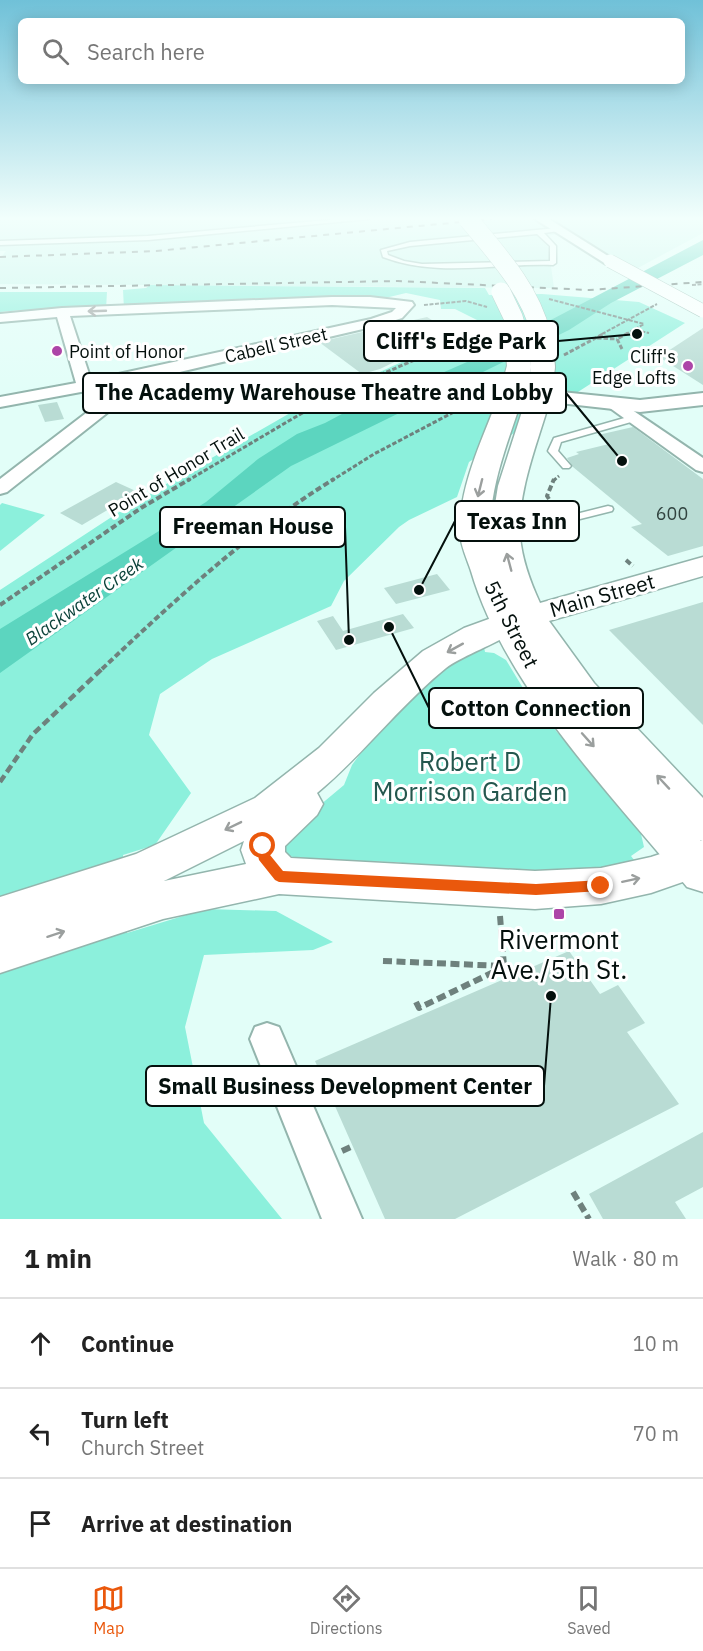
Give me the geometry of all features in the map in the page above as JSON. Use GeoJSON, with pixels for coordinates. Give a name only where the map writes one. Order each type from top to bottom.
{"type":"FeatureCollection","features":[{"type":"Feature","properties":{"kind":"main road","name":"5th Street"},"geometry":{"type":"LineString","coordinates":[[491,276],[514,319],[520,361],[501,393],[497,432],[477,495],[475,535],[493,592],[518,620]]}},
{"type":"Feature","properties":{"kind":"main road","name":"5th Street"},"geometry":{"type":"LineString","coordinates":[[512,276],[523,290],[537,317],[545,356],[539,396],[506,519],[507,553],[524,654],[577,727],[700,854]]}},
{"type":"Feature","properties":{"kind":"main road","name":"Main Street"},"geometry":{"type":"LineString","coordinates":[[333,758],[387,702],[435,659],[476,636],[518,620],[703,566]]}},
{"type":"Feature","properties":{"kind":"main road"},"geometry":{"type":"LineString","coordinates":[[279,876],[263,856],[263,846],[270,831],[292,816],[316,788],[333,758]]}},
{"type":"Feature","properties":{"kind":"main road"},"geometry":{"type":"LineString","coordinates":[[0,952],[156,884],[270,809],[333,758]]}},
{"type":"Feature","properties":{"kind":"main road"},"geometry":{"type":"LineString","coordinates":[[0,917],[156,884],[279,876],[536,890],[601,886],[651,875],[700,854]]}},
{"type":"Feature","properties":{"kind":"street"},"geometry":{"type":"LineString","coordinates":[[638,276],[703,311]]}},
{"type":"Feature","properties":{"kind":"street"},"geometry":{"type":"LineString","coordinates":[[0,318],[62,312],[334,302],[393,302],[407,305]]}},
{"type":"Feature","properties":{"kind":"street","name":"Cabell Street"},"geometry":{"type":"LineString","coordinates":[[0,402],[145,375],[375,322],[397,315],[407,305]]}},
{"type":"Feature","properties":{"kind":"street"},"geometry":{"type":"LineString","coordinates":[[62,312],[85,386]]}},
{"type":"Feature","properties":{"kind":"street"},"geometry":{"type":"LineString","coordinates":[[0,488],[145,375]]}},
{"type":"Feature","properties":{"kind":"street"},"geometry":{"type":"LineString","coordinates":[[501,393],[616,405],[668,404],[703,399]]}},
{"type":"Feature","properties":{"kind":"street"},"geometry":{"type":"LineString","coordinates":[[616,405],[703,466]]}},
{"type":"Feature","properties":{"kind":"street"},"geometry":{"type":"LineString","coordinates":[[267,1039],[342,1219]]}},
{"type":"Feature","properties":{"kind":"lane"},"geometry":{"type":"LineString","coordinates":[[566,470],[553,451],[557,440],[635,418]]}},
{"type":"Feature","properties":{"kind":"lane"},"geometry":{"type":"LineString","coordinates":[[506,519],[552,523],[608,509]]}},
{"type":"Feature","properties":{"kind":"path"},"geometry":{"type":"LineString","coordinates":[[555,299],[645,324],[617,339],[597,338]]}},
{"type":"Feature","properties":{"kind":"path"},"geometry":{"type":"LineString","coordinates":[[407,305],[466,301],[494,307]]}},
{"type":"Feature","properties":{"kind":"path"},"geometry":{"type":"LineString","coordinates":[[554,360],[629,319]]}},
{"type":"Feature","properties":{"kind":"path","name":"Point of Honor Trail"},"geometry":{"type":"LineString","coordinates":[[0,605],[131,514],[331,396],[502,321]]}},
{"type":"Feature","properties":{"kind":"path"},"geometry":{"type":"LineString","coordinates":[[635,330],[649,333]]}},
{"type":"Feature","properties":{"kind":"path"},"geometry":{"type":"LineString","coordinates":[[617,339],[622,349]]}},
{"type":"Feature","properties":{"kind":"path"},"geometry":{"type":"LineString","coordinates":[[0,782],[33,734],[178,597],[281,512],[374,453],[501,393]]}},
{"type":"Feature","properties":{"kind":"path"},"geometry":{"type":"LineString","coordinates":[[549,499],[547,496],[554,478],[566,470]]}},
{"type":"Feature","properties":{"kind":"path"},"geometry":{"type":"LineString","coordinates":[[499,909],[504,966]]}},
{"type":"Feature","properties":{"kind":"path"},"geometry":{"type":"LineString","coordinates":[[383,962],[504,966]]}},
{"type":"Feature","properties":{"kind":"path"},"geometry":{"type":"LineString","coordinates":[[416,1002],[419,1008],[504,966]]}},
{"type":"Feature","properties":{"kind":"path"},"geometry":{"type":"LineString","coordinates":[[573,1192],[589,1219]]}},
{"type":"Feature","properties":{"kind":"shaded area"},"geometry":{"type":"Polygon","coordinates":[[[0,276],[552,276],[554,288],[0,284],[0,276]]]}},
{"type":"Feature","properties":{"kind":"green space"},"geometry":{"type":"Polygon","coordinates":[[[150,285],[485,288],[489,295],[542,294],[639,302],[685,323],[469,462],[457,497],[399,527],[344,581],[331,606],[212,659],[160,694],[149,735],[191,793],[155,845],[123,855],[127,933],[206,909],[276,911],[333,942],[313,950],[204,955],[185,1027],[204,1123],[282,1219],[0,1219],[0,590],[133,503],[325,393],[360,381],[485,324],[455,309],[441,309],[440,300],[406,293],[381,299],[124,309],[123,290],[146,288],[150,285]]]}},
{"type":"Feature","properties":{"kind":"green space"},"geometry":{"type":"Polygon","coordinates":[[[0,292],[107,292],[106,309],[34,313],[22,310],[0,312],[0,292]]]}},
{"type":"Feature","properties":{"kind":"green space"},"geometry":{"type":"Polygon","coordinates":[[[2,503],[45,515],[0,551],[0,505],[2,503]]]}},
{"type":"Feature","properties":{"kind":"green space","name":"Robert D Morrison Garden"},"geometry":{"type":"Polygon","coordinates":[[[484,647],[485,652],[494,653],[506,660],[526,693],[641,834],[644,847],[631,856],[638,865],[574,874],[459,871],[395,862],[300,860],[283,853],[283,836],[344,785],[352,765],[360,754],[410,698],[454,661],[484,647]]]}},
{"type":"Feature","properties":{"kind":"water","name":"Blackwater Creek"},"geometry":{"type":"Polygon","coordinates":[[[635,276],[663,276],[611,303],[569,330],[291,466],[0,673],[0,629],[206,502],[258,459],[297,434],[325,423],[372,398],[435,376],[490,352],[635,276]]]}},
{"type":"Feature","properties":{"kind":"building"},"geometry":{"type":"Polygon","coordinates":[[[427,317],[448,330],[402,341],[417,351],[380,369],[362,374],[319,342],[427,317]]]}},
{"type":"Feature","properties":{"kind":"building","name":"Cliff's Edge Lofts"},"geometry":{"type":"Polygon","coordinates":[[[703,328],[703,385],[659,357],[703,328]]]}},
{"type":"Feature","properties":{"kind":"building"},"geometry":{"type":"Polygon","coordinates":[[[57,402],[64,419],[45,422],[38,405],[57,402]]]}},
{"type":"Feature","properties":{"kind":"building"},"geometry":{"type":"Polygon","coordinates":[[[633,427],[703,479],[703,546],[668,556],[631,527],[642,524],[573,467],[567,458],[579,454],[576,452],[609,444],[598,435],[633,427]]]}},
{"type":"Feature","properties":{"kind":"building"},"geometry":{"type":"Polygon","coordinates":[[[116,482],[138,492],[82,525],[60,513],[116,482]]]}},
{"type":"Feature","properties":{"kind":"building"},"geometry":{"type":"Polygon","coordinates":[[[437,574],[450,590],[396,604],[384,588],[437,574]]]}},
{"type":"Feature","properties":{"kind":"building"},"geometry":{"type":"Polygon","coordinates":[[[703,602],[703,725],[609,630],[703,602]]]}},
{"type":"Feature","properties":{"kind":"building"},"geometry":{"type":"Polygon","coordinates":[[[403,614],[414,628],[336,650],[317,621],[333,616],[343,631],[403,614]]]}},
{"type":"Feature","properties":{"kind":"building"},"geometry":{"type":"Polygon","coordinates":[[[569,951],[600,994],[618,985],[645,1023],[627,1032],[679,1104],[455,1219],[385,1219],[315,1061],[569,951]]]}},
{"type":"Feature","properties":{"kind":"building"},"geometry":{"type":"Polygon","coordinates":[[[703,1132],[703,1187],[675,1202],[686,1219],[603,1219],[589,1194],[703,1132]]]}},
{"type":"Feature","properties":{"kind":"railway"},"geometry":{"type":"LineString","coordinates":[[0,288],[398,281],[589,290],[703,282]]}},
{"type":"Feature","properties":{"kind":"place","name":"Cliff's Edge Park"},"geometry":{"type":"Point","coordinates":[637,334]}},
{"type":"Feature","properties":{"kind":"place","name":"Point of Honor"},"geometry":{"type":"Point","coordinates":[57,351]}},
{"type":"Feature","properties":{"kind":"place","name":"Cliff's Edge Lofts"},"geometry":{"type":"Point","coordinates":[688,366]}},
{"type":"Feature","properties":{"kind":"place","name":"The Academy Warehouse Theatre and Lobby"},"geometry":{"type":"Point","coordinates":[622,461]}},
{"type":"Feature","properties":{"kind":"place","name":"Texas Inn"},"geometry":{"type":"Point","coordinates":[419,590]}},
{"type":"Feature","properties":{"kind":"place","name":"Cotton Connection"},"geometry":{"type":"Point","coordinates":[389,627]}},
{"type":"Feature","properties":{"kind":"place","name":"Freeman House"},"geometry":{"type":"Point","coordinates":[349,640]}},
{"type":"Feature","properties":{"kind":"place","name":"Rivermont Ave./5th St."},"geometry":{"type":"Point","coordinates":[559,914]}},
{"type":"Feature","properties":{"kind":"place","name":"Small Business Development Center"},"geometry":{"type":"Point","coordinates":[551,996]}},
{"type":"Feature","properties":{"kind":"route"},"geometry":{"type":"LineString","coordinates":[[263,846],[263,856],[279,876],[536,890],[601,886]]}}]}
